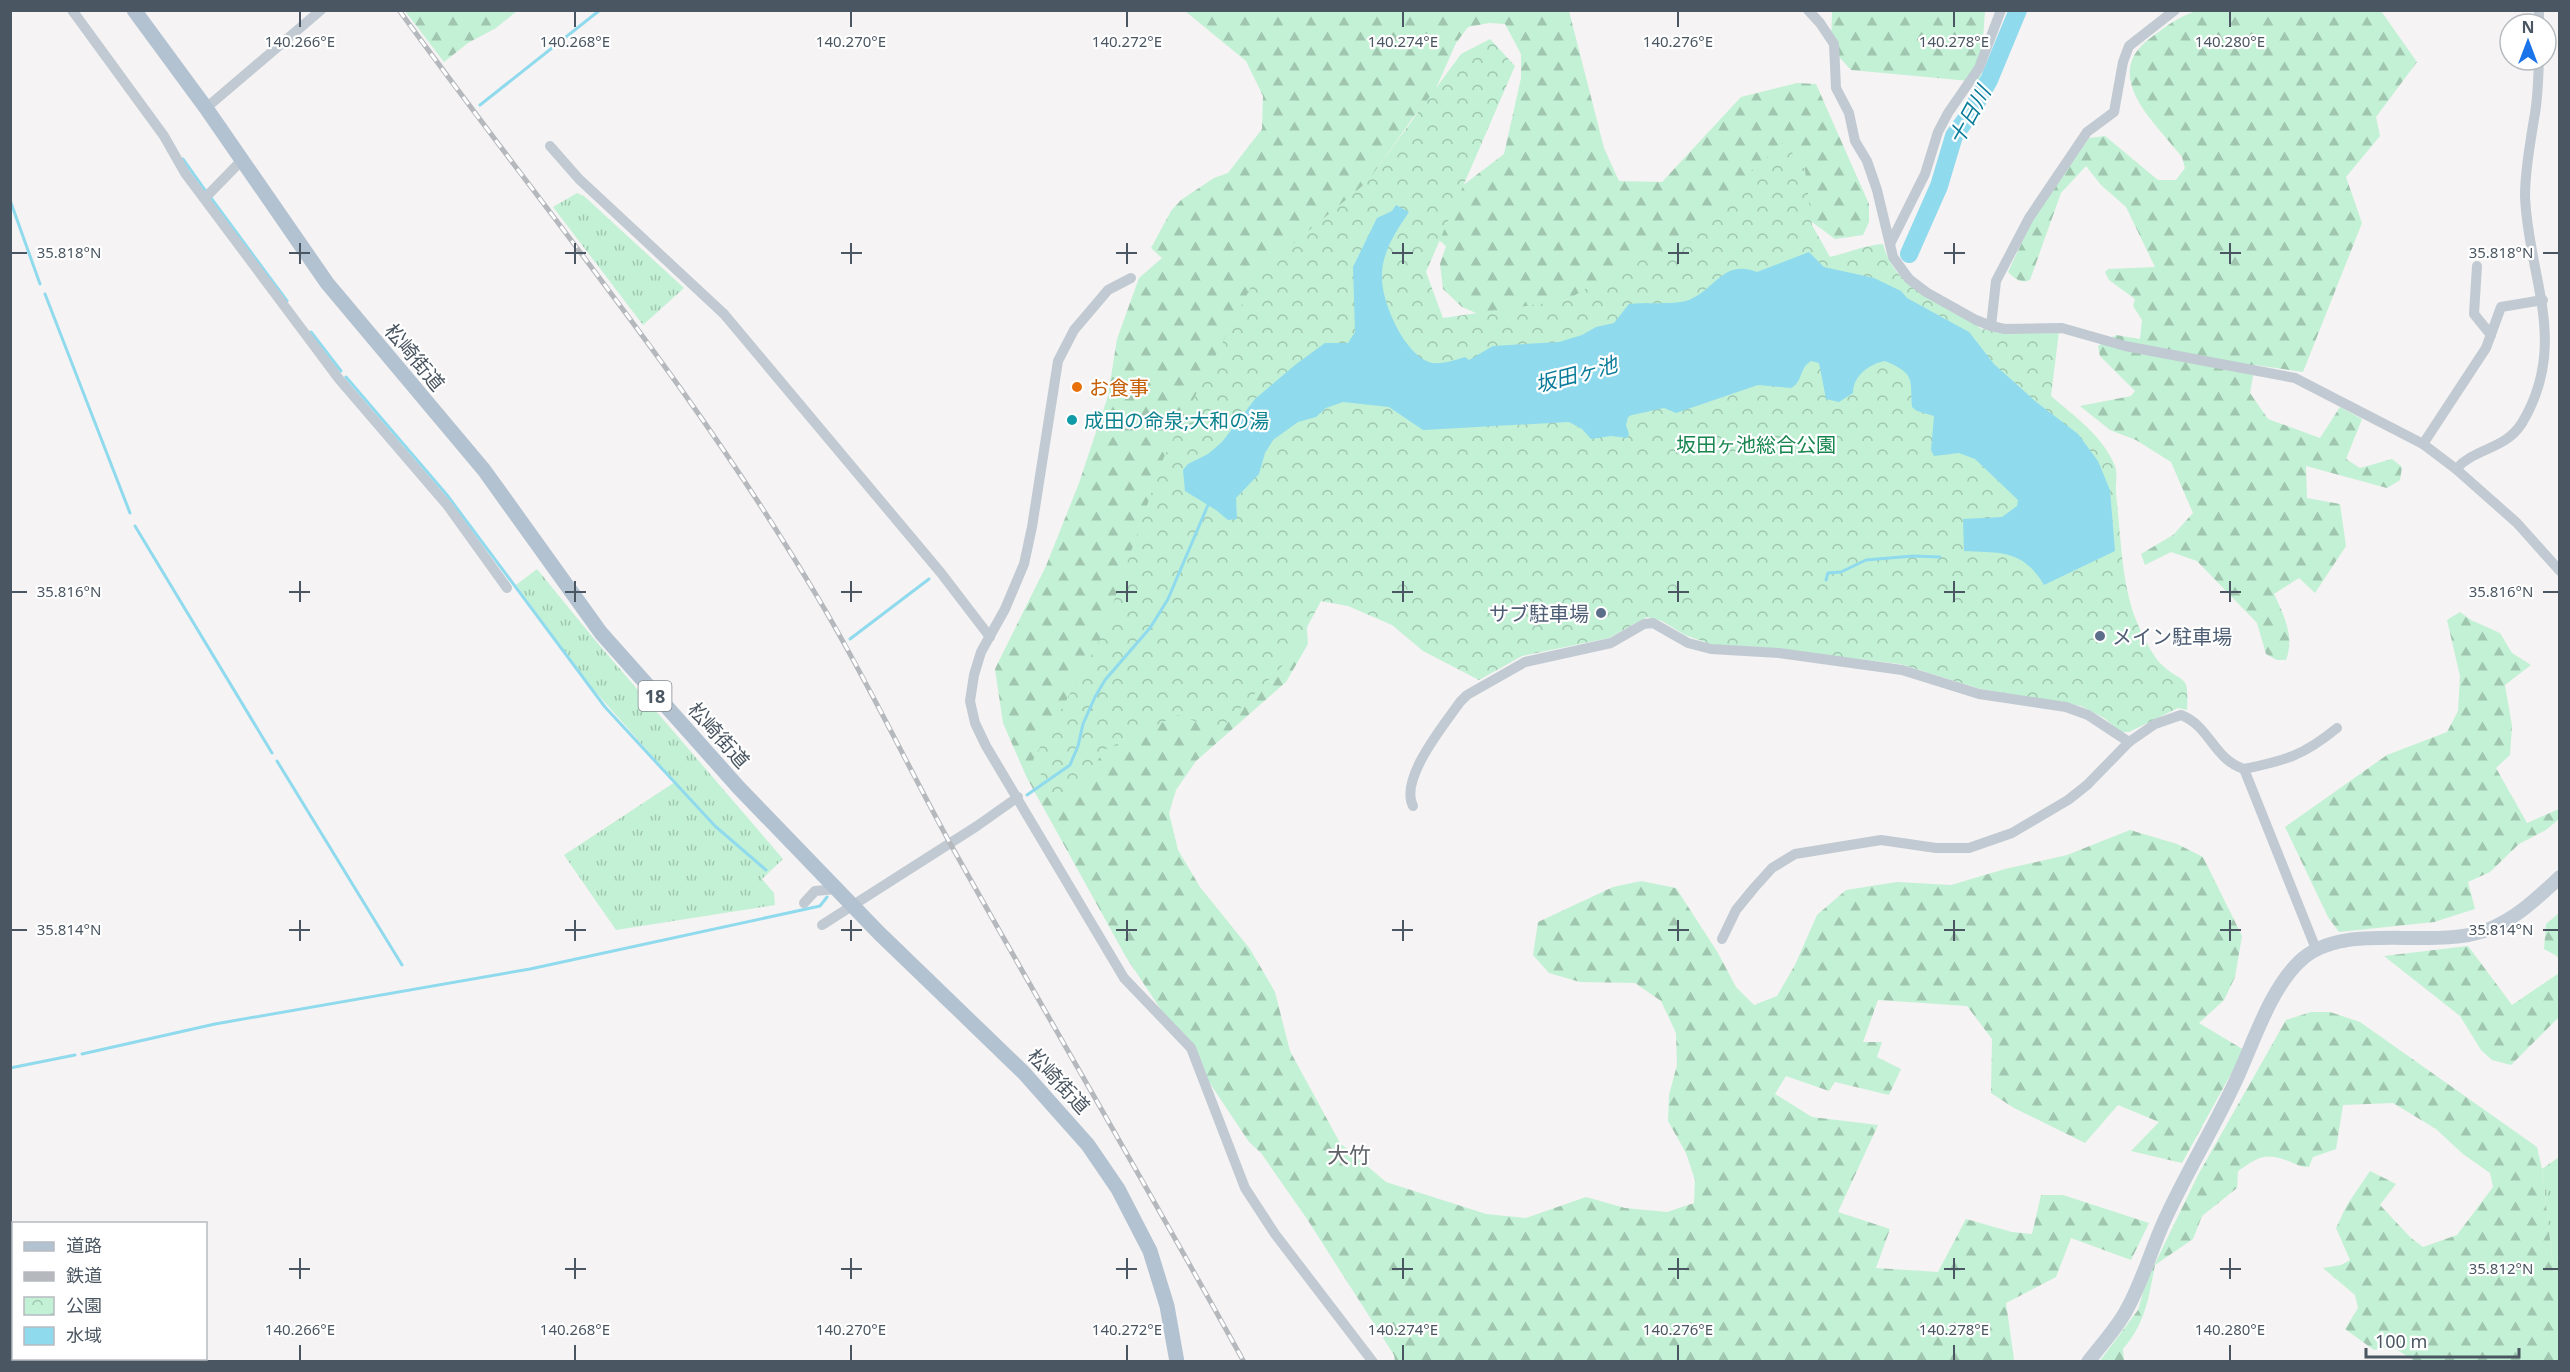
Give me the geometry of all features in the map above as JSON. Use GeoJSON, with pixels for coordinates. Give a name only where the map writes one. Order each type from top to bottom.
{"type":"FeatureCollection","features":[{"type":"Feature","properties":{"kind":"main road","name":"松崎街道"},"geometry":{"type":"LineString","coordinates":[[134,10],[206,108],[327,283],[484,470],[601,633],[732,780],[853,906],[1024,1073],[1088,1144],[1122,1197],[1150,1251],[1167,1306],[1177,1362]]}},
{"type":"Feature","properties":{"kind":"street"},"geometry":{"type":"LineString","coordinates":[[72,10],[164,136],[185,173],[339,379],[448,506],[507,588]]}},
{"type":"Feature","properties":{"kind":"street"},"geometry":{"type":"LineString","coordinates":[[206,108],[321,10]]}},
{"type":"Feature","properties":{"kind":"street"},"geometry":{"type":"LineString","coordinates":[[1808,10],[1834,44],[1836,88],[1850,113],[1855,141],[1867,161],[1877,190],[1893,257],[1909,279],[1926,292],[1991,326],[2005,329],[2062,328],[2125,346],[2188,359],[2258,369],[2295,378],[2423,444],[2456,469],[2517,523],[2559,571]]}},
{"type":"Feature","properties":{"kind":"street"},"geometry":{"type":"LineString","coordinates":[[1890,244],[1925,174],[1938,132],[1978,69],[2001,10]]}},
{"type":"Feature","properties":{"kind":"street"},"geometry":{"type":"LineString","coordinates":[[1991,326],[1996,281],[2029,218],[2088,132],[2114,112],[2123,62],[2129,46],[2175,10]]}},
{"type":"Feature","properties":{"kind":"street"},"geometry":{"type":"LineString","coordinates":[[2456,469],[2472,456],[2503,443],[2523,422],[2539,384],[2544,363],[2547,336],[2543,300],[2525,198],[2526,164],[2536,103],[2537,72]]}},
{"type":"Feature","properties":{"kind":"street"},"geometry":{"type":"LineString","coordinates":[[550,146],[579,178],[724,314],[941,573],[990,637]]}},
{"type":"Feature","properties":{"kind":"street"},"geometry":{"type":"LineString","coordinates":[[205,198],[242,160]]}},
{"type":"Feature","properties":{"kind":"street"},"geometry":{"type":"LineString","coordinates":[[2477,266],[2474,315],[2491,335]]}},
{"type":"Feature","properties":{"kind":"street"},"geometry":{"type":"LineString","coordinates":[[1131,278],[1108,290],[1074,330],[1058,361],[1024,564],[981,652],[970,701],[975,723],[986,746],[1124,978],[1191,1048],[1245,1188],[1275,1234],[1373,1362]]}},
{"type":"Feature","properties":{"kind":"street"},"geometry":{"type":"LineString","coordinates":[[2423,444],[2486,348],[2501,307],[2543,300]]}},
{"type":"Feature","properties":{"kind":"street"},"geometry":{"type":"LineString","coordinates":[[1413,806],[1410,792],[1414,773],[1434,740],[1467,695],[1525,662],[1611,643],[1650,623],[1658,624],[1688,643],[1711,649],[1779,653],[1902,670],[1979,694],[2066,707],[2088,715],[2129,742]]}},
{"type":"Feature","properties":{"kind":"street"},"geometry":{"type":"LineString","coordinates":[[1722,939],[1736,910],[1754,888],[1772,868],[1796,854],[1881,840],[1936,848],[1969,848],[2012,833],[2087,786],[2129,742],[2155,724],[2181,715],[2194,720],[2225,760],[2244,769],[2272,764],[2296,756],[2318,744],[2337,728]]}},
{"type":"Feature","properties":{"kind":"street"},"geometry":{"type":"LineString","coordinates":[[2244,769],[2316,949]]}},
{"type":"Feature","properties":{"kind":"street"},"geometry":{"type":"LineString","coordinates":[[822,925],[977,826],[1018,797]]}},
{"type":"Feature","properties":{"kind":"street"},"geometry":{"type":"LineString","coordinates":[[2088,1362],[2127,1310],[2165,1217],[2215,1127],[2274,997],[2300,961],[2316,949],[2333,942],[2354,939],[2443,939],[2486,930],[2519,914],[2559,877]]}},
{"type":"Feature","properties":{"kind":"street"},"geometry":{"type":"LineString","coordinates":[[804,903],[815,891],[837,889]]}},
{"type":"Feature","properties":{"kind":"green space"},"geometry":{"type":"Polygon","coordinates":[[[2201,10],[2381,11],[2417,62],[2376,117],[2380,136],[2346,177],[2362,223],[2303,372],[2255,365],[2250,393],[2268,419],[2320,438],[2340,407],[2362,419],[2346,459],[2360,468],[2392,459],[2402,467],[2400,480],[2387,488],[2306,466],[2307,498],[2340,504],[2346,546],[2315,593],[2299,578],[2274,594],[2285,618],[2289,634],[2286,660],[2277,660],[2266,654],[2257,623],[2197,561],[2171,552],[2145,565],[2141,554],[2173,535],[2193,513],[2171,462],[2136,440],[2110,430],[2080,406],[2131,396],[2135,391],[2100,356],[2098,346],[2116,335],[2140,339],[2142,320],[2133,306],[2135,299],[2109,280],[2105,272],[2108,269],[2155,267],[2126,207],[2101,185],[2086,166],[2061,193],[2030,280],[2020,281],[2008,272],[2032,221],[2089,138],[2105,136],[2158,180],[2176,180],[2185,168],[2182,157],[2136,97],[2131,81],[2130,66],[2137,51],[2153,36],[2181,17],[2201,10]]]}},
{"type":"Feature","properties":{"kind":"green space"},"geometry":{"type":"Polygon","coordinates":[[[405,11],[517,11],[496,28],[468,43],[444,62],[405,11]]]}},
{"type":"Feature","properties":{"kind":"green space"},"geometry":{"type":"Polygon","coordinates":[[[1185,11],[1569,11],[1604,148],[1619,181],[1662,182],[1741,97],[1797,83],[1816,84],[1869,204],[1869,222],[1863,235],[1835,239],[1793,208],[1729,253],[1579,297],[1488,318],[1462,307],[1443,289],[1440,264],[1446,246],[1416,221],[1504,154],[1521,78],[1521,54],[1505,24],[1489,23],[1468,27],[1456,43],[1433,95],[1412,119],[1376,170],[1302,566],[1308,644],[1286,682],[1196,761],[1176,790],[1169,813],[1178,850],[1200,887],[1250,949],[1275,992],[1290,1051],[1340,1143],[1386,1182],[1486,1214],[1526,1218],[1586,1197],[1625,1208],[1667,1212],[1694,1203],[1695,1180],[1686,1153],[1668,1121],[1669,1095],[1677,1065],[1676,1033],[1661,1001],[1635,983],[1580,982],[1549,973],[1533,955],[1538,922],[1613,887],[1641,881],[1676,888],[1718,953],[1736,987],[1754,1005],[1777,996],[1795,965],[1817,915],[1846,890],[1897,882],[1951,885],[2005,869],[2067,855],[2130,830],[2177,844],[2203,857],[2242,936],[2235,977],[2224,1000],[2199,1023],[2244,1050],[2182,1163],[2131,1151],[2159,1122],[2118,1105],[2085,1143],[2014,1108],[1991,1093],[1992,1039],[1967,1006],[1878,1000],[1863,1042],[1882,1042],[1877,1057],[1901,1069],[1889,1095],[1835,1082],[1829,1091],[1786,1076],[1775,1094],[1812,1117],[1878,1125],[1838,1212],[1890,1229],[1876,1268],[1938,1272],[1966,1219],[2012,1232],[2032,1234],[2041,1195],[2063,1195],[2149,1223],[2131,1260],[2071,1238],[2056,1277],[2006,1303],[2014,1359],[2012,1361],[1395,1361],[1394,1355],[1307,1219],[1261,1153],[1249,1142],[1126,957],[1027,778],[1003,723],[995,669],[1046,566],[1079,483],[1108,396],[1117,339],[1139,278],[1162,258],[1151,248],[1171,211],[1181,200],[1214,178],[1228,173],[1262,129],[1263,96],[1246,61],[1185,11]]]}},
{"type":"Feature","properties":{"kind":"green space"},"geometry":{"type":"Polygon","coordinates":[[[1832,11],[1985,11],[1980,82],[1851,70],[1831,48],[1832,11]]]}},
{"type":"Feature","properties":{"kind":"green space","name":"坂田ヶ池総合公園"},"geometry":{"type":"Polygon","coordinates":[[[1490,39],[1515,66],[1426,272],[1443,318],[1567,300],[1640,256],[1687,246],[1751,171],[1784,142],[1805,170],[1812,225],[1830,257],[1863,247],[1883,244],[1894,268],[1911,286],[1921,294],[1972,321],[1979,328],[2000,333],[2059,331],[2051,396],[2096,436],[2115,466],[2122,558],[2131,605],[2140,630],[2154,656],[2186,684],[2187,710],[2178,708],[2129,732],[2121,732],[2104,718],[2081,706],[1980,689],[1900,664],[1758,647],[1713,645],[1685,635],[1662,621],[1647,617],[1609,638],[1522,656],[1479,680],[1423,651],[1392,625],[1348,606],[1321,601],[1291,657],[1219,730],[1178,715],[1106,749],[1061,811],[1033,760],[1101,638],[1164,457],[1258,273],[1367,182],[1461,54],[1490,39]]]}},
{"type":"Feature","properties":{"kind":"green space"},"geometry":{"type":"Polygon","coordinates":[[[577,193],[584,196],[684,288],[643,325],[553,207],[577,193]]]}},
{"type":"Feature","properties":{"kind":"green space"},"geometry":{"type":"Polygon","coordinates":[[[537,569],[783,859],[762,879],[774,893],[775,905],[616,930],[564,855],[675,782],[593,689],[516,585],[537,569]]]}},
{"type":"Feature","properties":{"kind":"green space"},"geometry":{"type":"Polygon","coordinates":[[[2460,612],[2471,620],[2500,633],[2512,653],[2531,665],[2505,685],[2512,726],[2510,755],[2496,768],[2527,823],[2559,809],[2559,819],[2546,830],[2519,844],[2490,872],[2468,882],[2475,909],[2434,922],[2339,932],[2328,917],[2285,827],[2387,755],[2447,732],[2458,711],[2460,676],[2447,620],[2460,612]]]}},
{"type":"Feature","properties":{"kind":"green space"},"geometry":{"type":"Polygon","coordinates":[[[2559,913],[2559,961],[2557,956],[2544,949],[2546,924],[2559,913]]]}},
{"type":"Feature","properties":{"kind":"green space"},"geometry":{"type":"Polygon","coordinates":[[[2468,946],[2512,1005],[2559,973],[2559,1017],[2511,1065],[2492,1060],[2481,1050],[2460,1016],[2384,956],[2468,946]]]}},
{"type":"Feature","properties":{"kind":"green space"},"geometry":{"type":"Polygon","coordinates":[[[2311,1012],[2330,1012],[2360,1022],[2537,1147],[2542,1169],[2554,1275],[2559,1279],[2559,1361],[2415,1361],[2391,1346],[2374,1350],[2345,1329],[2358,1308],[2355,1295],[2323,1268],[2341,1265],[2350,1260],[2336,1228],[2347,1205],[2370,1171],[2396,1184],[2380,1205],[2411,1238],[2423,1247],[2457,1235],[2493,1187],[2490,1173],[2463,1154],[2436,1129],[2393,1103],[2343,1105],[2336,1149],[2313,1157],[2309,1167],[2269,1156],[2258,1159],[2238,1171],[2237,1188],[2202,1216],[2193,1239],[2155,1265],[2141,1320],[2123,1349],[2124,1361],[2099,1362],[2138,1310],[2146,1282],[2198,1175],[2286,1020],[2311,1012]]]}},
{"type":"Feature","properties":{"kind":"green space"},"geometry":{"type":"Polygon","coordinates":[[[2559,1157],[2559,1279],[2554,1275],[2542,1169],[2559,1157]]]}},
{"type":"Feature","properties":{"kind":"water","name":"坂田ヶ池"},"geometry":{"type":"Polygon","coordinates":[[[1396,205],[1409,212],[1394,235],[1386,253],[1382,271],[1383,291],[1391,316],[1405,341],[1423,359],[1433,363],[1465,357],[1469,360],[1493,346],[1559,342],[1582,335],[1596,327],[1614,323],[1629,304],[1689,300],[1728,272],[1745,269],[1757,272],[1809,252],[1824,267],[1874,278],[1901,291],[1907,298],[1969,332],[1994,364],[2035,401],[2078,434],[2098,461],[2110,490],[2115,551],[2044,585],[2028,565],[2010,555],[1964,551],[1963,519],[2002,517],[2017,506],[2018,500],[1975,459],[1959,453],[1934,456],[1931,450],[1934,416],[1917,411],[1912,407],[1911,384],[1907,374],[1885,361],[1863,372],[1856,381],[1853,393],[1839,402],[1826,399],[1819,363],[1811,361],[1804,367],[1798,382],[1791,388],[1758,385],[1676,413],[1664,408],[1632,415],[1628,417],[1626,425],[1629,434],[1627,438],[1611,436],[1591,439],[1582,429],[1569,422],[1423,430],[1389,407],[1343,402],[1326,408],[1316,417],[1298,422],[1273,440],[1265,453],[1259,474],[1236,498],[1237,519],[1228,520],[1185,491],[1183,470],[1188,464],[1208,454],[1222,442],[1255,399],[1295,365],[1325,343],[1348,343],[1355,332],[1353,267],[1377,218],[1392,211],[1396,205]]]}},
{"type":"Feature","properties":{"kind":"waterway"},"geometry":{"type":"LineString","coordinates":[[480,105],[600,10]]}},
{"type":"Feature","properties":{"kind":"waterway","name":"十日川"},"geometry":{"type":"LineString","coordinates":[[1909,254],[1939,186],[1954,136],[1989,80],[2018,10]]}},
{"type":"Feature","properties":{"kind":"waterway"},"geometry":{"type":"LineString","coordinates":[[183,159],[205,190]]}},
{"type":"Feature","properties":{"kind":"waterway"},"geometry":{"type":"LineString","coordinates":[[211,198],[287,301]]}},
{"type":"Feature","properties":{"kind":"waterway"},"geometry":{"type":"LineString","coordinates":[[10,200],[40,284]]}},
{"type":"Feature","properties":{"kind":"waterway"},"geometry":{"type":"LineString","coordinates":[[45,294],[130,513]]}},
{"type":"Feature","properties":{"kind":"waterway"},"geometry":{"type":"LineString","coordinates":[[311,332],[341,371]]}},
{"type":"Feature","properties":{"kind":"waterway"},"geometry":{"type":"LineString","coordinates":[[346,377],[447,495],[605,707],[715,826],[766,870]]}},
{"type":"Feature","properties":{"kind":"waterway"},"geometry":{"type":"LineString","coordinates":[[1027,795],[1070,765],[1078,746],[1083,724],[1095,697],[1105,680],[1150,628],[1168,599],[1208,505]]}},
{"type":"Feature","properties":{"kind":"waterway"},"geometry":{"type":"LineString","coordinates":[[135,526],[272,753]]}},
{"type":"Feature","properties":{"kind":"waterway"},"geometry":{"type":"LineString","coordinates":[[1826,580],[1828,573],[1841,572],[1866,560],[1913,556],[1940,557]]}},
{"type":"Feature","properties":{"kind":"waterway"},"geometry":{"type":"LineString","coordinates":[[850,639],[929,579]]}},
{"type":"Feature","properties":{"kind":"waterway"},"geometry":{"type":"LineString","coordinates":[[277,761],[402,965]]}},
{"type":"Feature","properties":{"kind":"waterway"},"geometry":{"type":"LineString","coordinates":[[82,1054],[215,1024],[530,969],[820,906],[827,897]]}},
{"type":"Feature","properties":{"kind":"waterway"},"geometry":{"type":"LineString","coordinates":[[10,1068],[75,1055]]}},
{"type":"Feature","properties":{"kind":"railway"},"geometry":{"type":"LineString","coordinates":[[399,10],[669,372],[771,521],[836,628],[951,845],[1244,1362]]}},
{"type":"Feature","properties":{"kind":"place","name":"お食事"},"geometry":{"type":"Point","coordinates":[1077,387]}},
{"type":"Feature","properties":{"kind":"place","name":"成田の命泉;大和の湯"},"geometry":{"type":"Point","coordinates":[1072,420]}},
{"type":"Feature","properties":{"kind":"place","name":"サブ駐車場"},"geometry":{"type":"Point","coordinates":[1601,613]}},
{"type":"Feature","properties":{"kind":"place","name":"メイン駐車場"},"geometry":{"type":"Point","coordinates":[2100,636]}},
{"type":"Feature","properties":{"kind":"district","name":"大竹"},"geometry":{"type":"Point","coordinates":[1349,1154]}}]}
